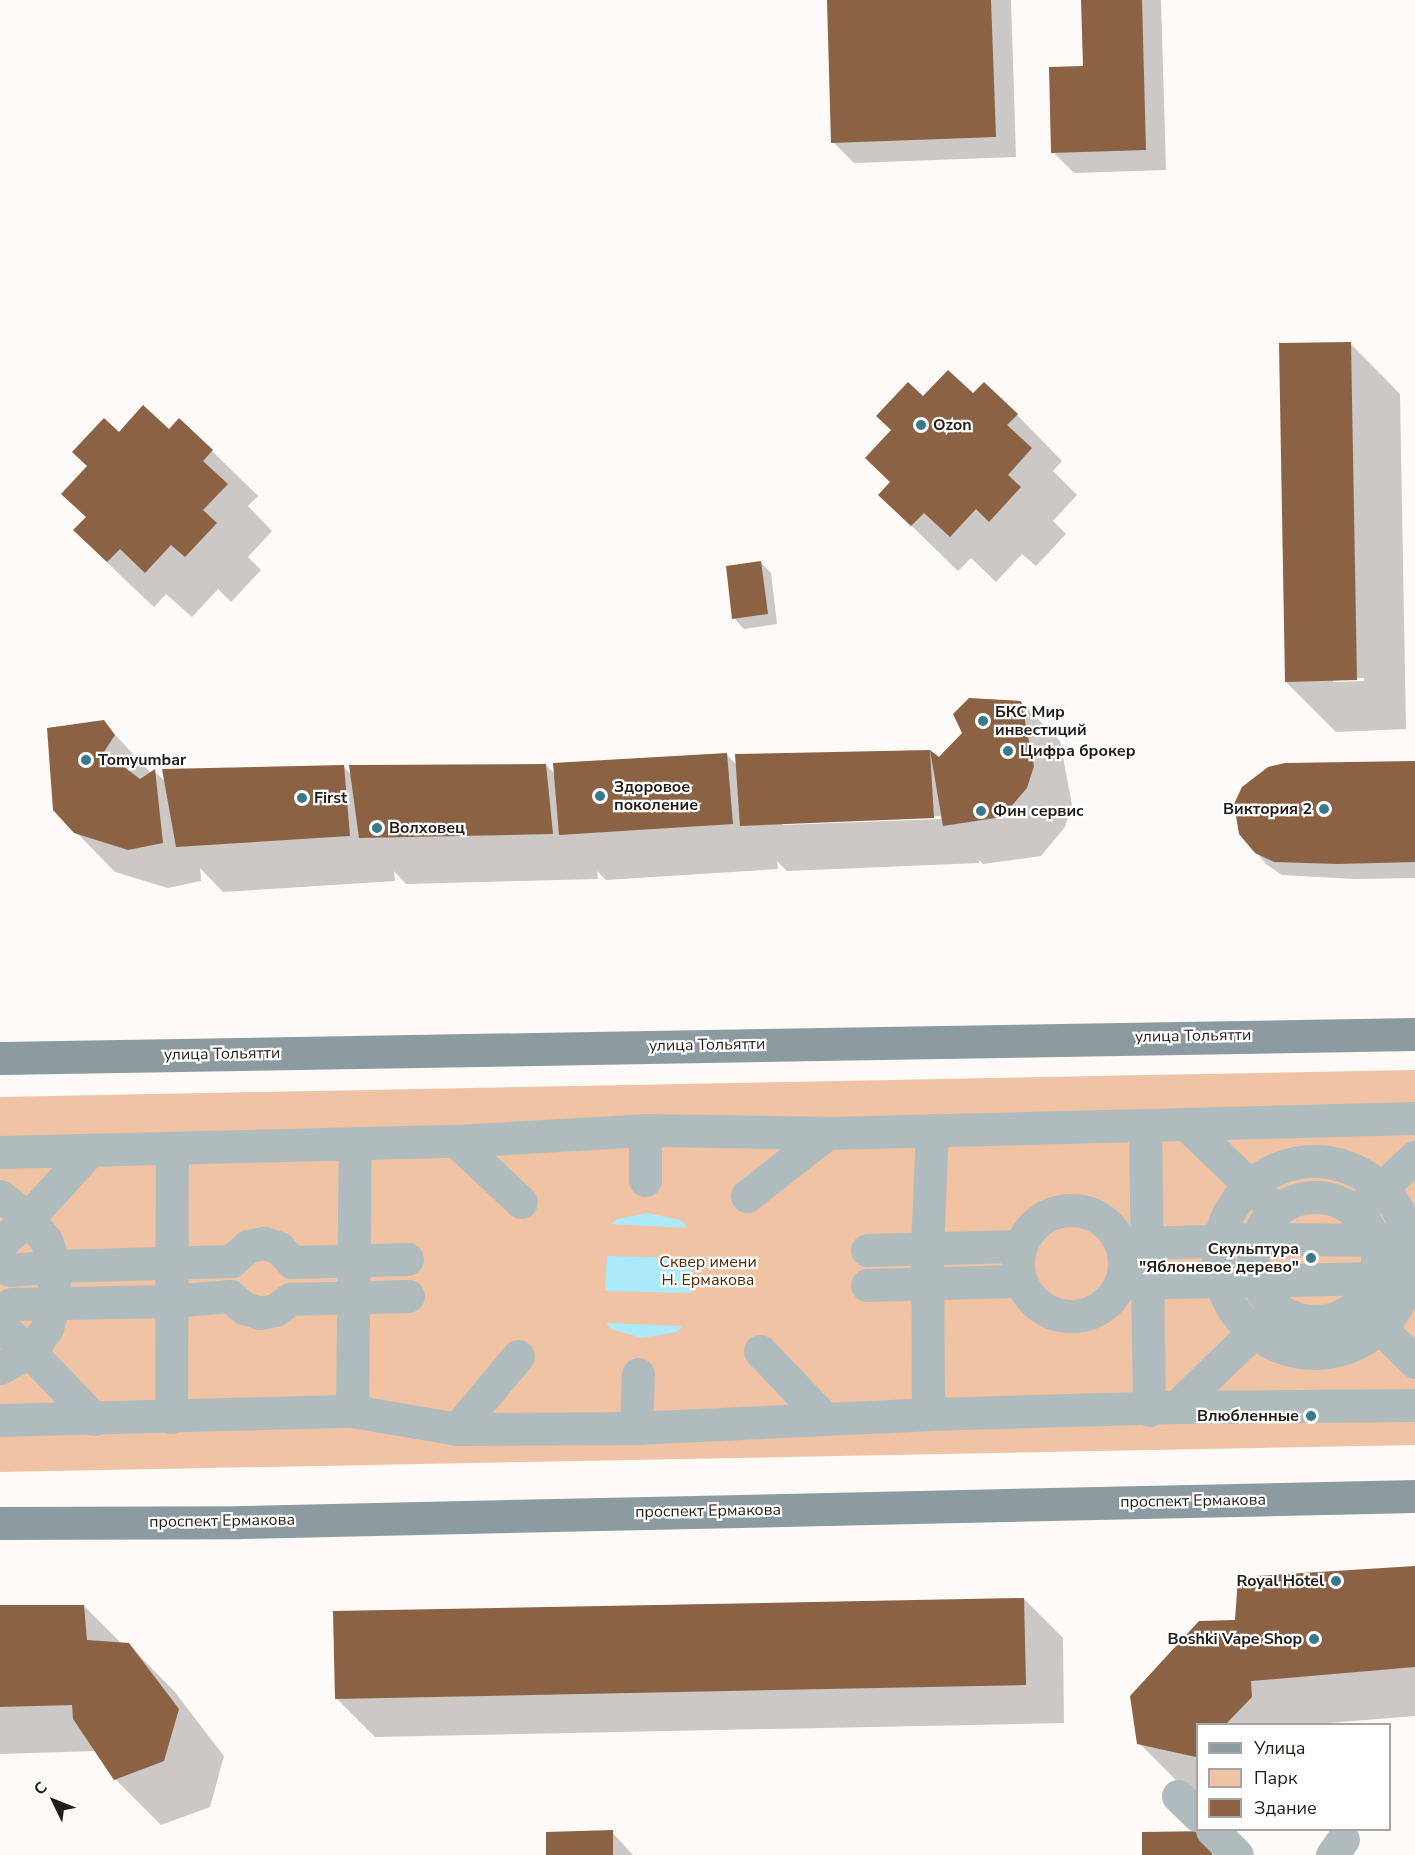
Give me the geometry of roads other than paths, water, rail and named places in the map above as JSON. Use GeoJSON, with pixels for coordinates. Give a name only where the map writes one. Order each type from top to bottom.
{"type":"FeatureCollection","features":[{"type":"Feature","properties":{"kind":"main road","name":"улица Тольятти"},"geometry":{"type":"LineString","coordinates":[[0,1058],[1415,1034]]}},
{"type":"Feature","properties":{"kind":"main road","name":"проспект Ермакова"},"geometry":{"type":"LineString","coordinates":[[0,1523],[240,1522],[1415,1496]]}},
{"type":"Feature","properties":{"kind":"street"},"geometry":{"type":"LineString","coordinates":[[0,1152],[456,1141],[645,1130],[827,1133],[1415,1118]]}},
{"type":"Feature","properties":{"kind":"street"},"geometry":{"type":"LineString","coordinates":[[1313,1196],[1316,1121]]}},
{"type":"Feature","properties":{"kind":"street"},"geometry":{"type":"LineString","coordinates":[[1186,1124],[1276,1210]]}},
{"type":"Feature","properties":{"kind":"street"},"geometry":{"type":"LineString","coordinates":[[1145,1125],[1134,1244],[1126,1264],[1134,1283],[1162,1408]]}},
{"type":"Feature","properties":{"kind":"street"},"geometry":{"type":"LineString","coordinates":[[645,1130],[645,1180]]}},
{"type":"Feature","properties":{"kind":"street"},"geometry":{"type":"LineString","coordinates":[[928,1414],[927,1248],[932,1130]]}},
{"type":"Feature","properties":{"kind":"street"},"geometry":{"type":"LineString","coordinates":[[747,1196],[827,1133]]}},
{"type":"Feature","properties":{"kind":"street"},"geometry":{"type":"LineString","coordinates":[[456,1141],[521,1202]]}},
{"type":"Feature","properties":{"kind":"street"},"geometry":{"type":"LineString","coordinates":[[352,1411],[355,1144]]}},
{"type":"Feature","properties":{"kind":"street"},"geometry":{"type":"LineString","coordinates":[[171,1417],[172,1148]]}},
{"type":"Feature","properties":{"kind":"street"},"geometry":{"type":"LineString","coordinates":[[90,1150],[28,1218],[3,1257],[4,1317],[30,1352],[94,1419]]}},
{"type":"Feature","properties":{"kind":"street"},"geometry":{"type":"LineString","coordinates":[[1355,1211],[1415,1156]]}},
{"type":"Feature","properties":{"kind":"street"},"geometry":{"type":"LineString","coordinates":[[1412,1239],[1375,1240],[1256,1239],[1218,1242],[1134,1244],[1101,1216],[1066,1208],[1036,1220],[1019,1246],[1020,1281],[1041,1309],[1075,1317],[1103,1307],[1134,1283],[1220,1281],[1257,1281],[1371,1304],[1399,1304],[1412,1276],[1412,1239],[1400,1212],[1382,1188],[1351,1168],[1314,1160],[1280,1167],[1250,1185],[1230,1211],[1218,1242],[1220,1281],[1232,1309],[1252,1332],[1282,1349],[1314,1354],[1350,1348],[1371,1304],[1378,1260],[1375,1240],[1367,1224],[1355,1211],[1336,1200],[1313,1196],[1294,1200],[1276,1210],[1264,1224],[1256,1239],[1252,1260],[1257,1281],[1265,1297],[1277,1309],[1296,1319],[1316,1322],[1338,1318],[1371,1304],[1412,1276]]}},
{"type":"Feature","properties":{"kind":"street"},"geometry":{"type":"LineString","coordinates":[[0,1196],[28,1218],[46,1240],[54,1266],[53,1304],[47,1328],[30,1352],[0,1368]]}},
{"type":"Feature","properties":{"kind":"street"},"geometry":{"type":"LineString","coordinates":[[264,1244],[279,1248],[292,1262],[296,1282],[290,1299],[275,1310],[260,1313],[244,1308],[230,1296],[226,1276],[231,1261],[248,1246],[264,1244]]}},
{"type":"Feature","properties":{"kind":"street"},"geometry":{"type":"LineString","coordinates":[[867,1250],[1019,1246]]}},
{"type":"Feature","properties":{"kind":"street"},"geometry":{"type":"LineString","coordinates":[[3,1257],[54,1266],[231,1261]]}},
{"type":"Feature","properties":{"kind":"street"},"geometry":{"type":"LineString","coordinates":[[292,1262],[407,1259]]}},
{"type":"Feature","properties":{"kind":"street"},"geometry":{"type":"LineString","coordinates":[[867,1285],[1020,1281]]}},
{"type":"Feature","properties":{"kind":"street"},"geometry":{"type":"LineString","coordinates":[[4,1317],[53,1304],[171,1301],[230,1296]]}},
{"type":"Feature","properties":{"kind":"street"},"geometry":{"type":"LineString","coordinates":[[290,1299],[408,1296]]}},
{"type":"Feature","properties":{"kind":"street"},"geometry":{"type":"LineString","coordinates":[[1371,1304],[1415,1362]]}},
{"type":"Feature","properties":{"kind":"street"},"geometry":{"type":"LineString","coordinates":[[1162,1408],[1277,1309]]}},
{"type":"Feature","properties":{"kind":"street"},"geometry":{"type":"LineString","coordinates":[[1314,1407],[1316,1322]]}},
{"type":"Feature","properties":{"kind":"street"},"geometry":{"type":"LineString","coordinates":[[760,1351],[824,1418]]}},
{"type":"Feature","properties":{"kind":"street"},"geometry":{"type":"LineString","coordinates":[[457,1429],[518,1356]]}},
{"type":"Feature","properties":{"kind":"street"},"geometry":{"type":"LineString","coordinates":[[636,1428],[638,1374]]}},
{"type":"Feature","properties":{"kind":"street"},"geometry":{"type":"LineString","coordinates":[[0,1420],[352,1411],[457,1429],[636,1428],[928,1414],[1415,1405]]}},
{"type":"Feature","properties":{"kind":"street"},"geometry":{"type":"LineString","coordinates":[[1213,1831],[1237,1855]]}},
{"type":"Feature","properties":{"kind":"water"},"geometry":{"type":"Polygon","coordinates":[[[648,1213],[683,1221],[687,1228],[611,1224],[617,1219],[648,1213]]]}},
{"type":"Feature","properties":{"kind":"water"},"geometry":{"type":"Polygon","coordinates":[[[607,1256],[692,1258],[691,1293],[605,1291],[607,1256]]]}},
{"type":"Feature","properties":{"kind":"water"},"geometry":{"type":"Polygon","coordinates":[[[606,1323],[682,1326],[677,1332],[642,1338],[611,1329],[606,1323]]]}},
{"type":"Feature","properties":{"kind":"place","name":"Ozon"},"geometry":{"type":"Point","coordinates":[921,425]}},
{"type":"Feature","properties":{"kind":"place","name":"БКС Мир инвестиций"},"geometry":{"type":"Point","coordinates":[983,721]}},
{"type":"Feature","properties":{"kind":"place","name":"Цифра брокер"},"geometry":{"type":"Point","coordinates":[1008,751]}},
{"type":"Feature","properties":{"kind":"place","name":"Tomyumbar"},"geometry":{"type":"Point","coordinates":[86,760]}},
{"type":"Feature","properties":{"kind":"place","name":"Здоровое поколение"},"geometry":{"type":"Point","coordinates":[600,796]}},
{"type":"Feature","properties":{"kind":"place","name":"First"},"geometry":{"type":"Point","coordinates":[302,798]}},
{"type":"Feature","properties":{"kind":"place","name":"Виктория 2"},"geometry":{"type":"Point","coordinates":[1324,809]}},
{"type":"Feature","properties":{"kind":"place","name":"Фин сервис"},"geometry":{"type":"Point","coordinates":[981,811]}},
{"type":"Feature","properties":{"kind":"place","name":"Волховец"},"geometry":{"type":"Point","coordinates":[377,828]}},
{"type":"Feature","properties":{"kind":"place","name":"Скульптура \"Яблоневое дерево\""},"geometry":{"type":"Point","coordinates":[1311,1258]}},
{"type":"Feature","properties":{"kind":"place","name":"Влюбленные"},"geometry":{"type":"Point","coordinates":[1311,1416]}},
{"type":"Feature","properties":{"kind":"place","name":"Royal Hotel"},"geometry":{"type":"Point","coordinates":[1336,1581]}},
{"type":"Feature","properties":{"kind":"place","name":"Boshki Vape Shop"},"geometry":{"type":"Point","coordinates":[1314,1639]}},
{"type":"Feature","properties":{"kind":"park label","name":"Сквер имени Н. Ермакова"},"geometry":{"type":"Point","coordinates":[708,1271]}}]}
